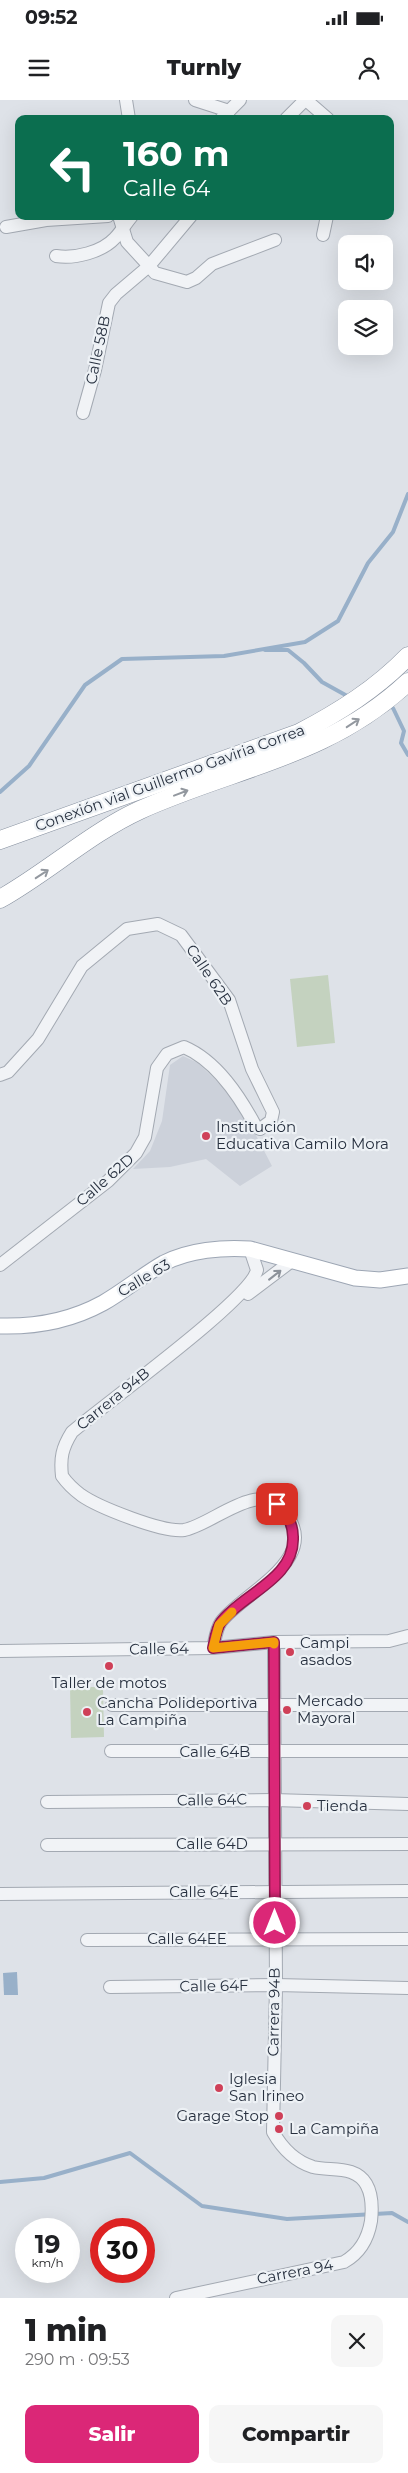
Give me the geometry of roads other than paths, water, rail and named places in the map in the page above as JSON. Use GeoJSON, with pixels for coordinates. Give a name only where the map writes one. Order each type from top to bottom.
{"type":"FeatureCollection","features":[{"type":"Feature","properties":{"kind":"highway","name":"Conexión vial Guillermo Gaviria Correa"},"geometry":{"type":"LineString","coordinates":[[0,840],[299,733],[339,712],[390,674],[408,656]]}},
{"type":"Feature","properties":{"kind":"highway","name":"Conexión vial Guillermo Gaviria Correa"},"geometry":{"type":"LineString","coordinates":[[0,899],[50,869],[104,830],[138,811],[182,792],[275,762],[311,747],[343,730],[406,684]]}},
{"type":"Feature","properties":{"kind":"main road","name":"Calle 63"},"geometry":{"type":"LineString","coordinates":[[0,1326],[38,1325],[75,1315],[103,1303],[165,1263],[193,1253],[235,1248],[250,1249],[355,1278],[380,1280],[408,1276]]}},
{"type":"Feature","properties":{"kind":"street"},"geometry":{"type":"LineString","coordinates":[[126,100],[128,115]]}},
{"type":"Feature","properties":{"kind":"street"},"geometry":{"type":"LineString","coordinates":[[195,100],[225,115],[240,100]]}},
{"type":"Feature","properties":{"kind":"street"},"geometry":{"type":"LineString","coordinates":[[290,115],[306,100],[323,115]]}},
{"type":"Feature","properties":{"kind":"street"},"geometry":{"type":"LineString","coordinates":[[6,227],[46,220]]}},
{"type":"Feature","properties":{"kind":"street","name":"Calle 58B"},"geometry":{"type":"LineString","coordinates":[[83,413],[95,370],[109,303],[116,294],[149,266],[188,220]]}},
{"type":"Feature","properties":{"kind":"street"},"geometry":{"type":"LineString","coordinates":[[322,235],[326,220]]}},
{"type":"Feature","properties":{"kind":"street"},"geometry":{"type":"LineString","coordinates":[[56,256],[65,257],[93,252],[116,238],[121,222]]}},
{"type":"Feature","properties":{"kind":"street"},"geometry":{"type":"LineString","coordinates":[[121,222],[126,242],[155,273],[187,282],[196,278],[212,264],[275,240]]}},
{"type":"Feature","properties":{"kind":"street","name":"Calle 62B"},"geometry":{"type":"LineString","coordinates":[[0,1075],[8,1072],[38,1039],[82,966],[126,929],[158,924],[181,935],[229,1000],[252,1069],[273,1112]]}},
{"type":"Feature","properties":{"kind":"street","name":"Calle 62D"},"geometry":{"type":"LineString","coordinates":[[0,1265],[108,1180],[136,1153],[145,1136],[157,1068],[166,1054],[184,1048],[199,1054],[225,1080],[256,1127],[260,1129],[271,1121],[273,1112]]}},
{"type":"Feature","properties":{"kind":"street","name":"Carrera 94B"},"geometry":{"type":"LineString","coordinates":[[213,1648],[222,1620],[266,1584],[288,1560],[293,1534],[289,1518],[281,1508],[266,1500],[253,1499],[194,1528],[164,1529],[140,1521],[82,1495],[62,1476],[60,1460],[62,1447],[72,1432],[227,1308],[250,1284],[256,1274],[256,1262],[250,1249]]}},
{"type":"Feature","properties":{"kind":"street"},"geometry":{"type":"LineString","coordinates":[[227,1308],[293,1260]]}},
{"type":"Feature","properties":{"kind":"street","name":"Calle 64"},"geometry":{"type":"LineString","coordinates":[[0,1651],[213,1648],[274,1642],[389,1641],[408,1636]]}},
{"type":"Feature","properties":{"kind":"street"},"geometry":{"type":"LineString","coordinates":[[389,1641],[408,1645]]}},
{"type":"Feature","properties":{"kind":"street","name":"Carrera 94B"},"geometry":{"type":"LineString","coordinates":[[274,1642],[276,1985],[273,2132],[286,2150],[300,2161]]}},
{"type":"Feature","properties":{"kind":"street"},"geometry":{"type":"LineString","coordinates":[[112,1705],[408,1705]]}},
{"type":"Feature","properties":{"kind":"street","name":"Calle 64B"},"geometry":{"type":"LineString","coordinates":[[112,1751],[274,1752],[408,1750]]}},
{"type":"Feature","properties":{"kind":"street","name":"Calle 64C"},"geometry":{"type":"LineString","coordinates":[[46,1802],[274,1800],[408,1804]]}},
{"type":"Feature","properties":{"kind":"street","name":"Calle 64D"},"geometry":{"type":"LineString","coordinates":[[47,1845],[408,1844]]}},
{"type":"Feature","properties":{"kind":"street","name":"Calle 64E"},"geometry":{"type":"LineString","coordinates":[[0,1894],[408,1891]]}},
{"type":"Feature","properties":{"kind":"street","name":"Calle 64EE"},"geometry":{"type":"LineString","coordinates":[[87,1940],[408,1939]]}},
{"type":"Feature","properties":{"kind":"street","name":"Calle 64F"},"geometry":{"type":"LineString","coordinates":[[110,1987],[276,1985],[408,1988]]}},
{"type":"Feature","properties":{"kind":"street","name":"Carrera 94"},"geometry":{"type":"LineString","coordinates":[[176,2298],[344,2262],[359,2250],[370,2225],[372,2197],[364,2182],[351,2172],[314,2167],[300,2161]]}},
{"type":"Feature","properties":{"kind":"water"},"geometry":{"type":"Polygon","coordinates":[[[17,1972],[18,1995],[4,1995],[3,1973],[17,1972]]]}},
{"type":"Feature","properties":{"kind":"waterway"},"geometry":{"type":"LineString","coordinates":[[0,792],[29,766],[85,685],[122,659],[224,656],[305,642],[338,621],[368,563],[393,532],[408,494]]}},
{"type":"Feature","properties":{"kind":"waterway"},"geometry":{"type":"LineString","coordinates":[[265,650],[288,650],[322,682],[349,697]]}},
{"type":"Feature","properties":{"kind":"waterway"},"geometry":{"type":"LineString","coordinates":[[388,706],[393,708],[404,731],[401,743],[408,755]]}},
{"type":"Feature","properties":{"kind":"waterway"},"geometry":{"type":"LineString","coordinates":[[0,2182],[44,2178],[130,2153],[202,2206],[287,2219],[392,2213],[408,2222]]}},
{"type":"Feature","properties":{"kind":"place","name":"Institución Educativa Camilo Mora"},"geometry":{"type":"Point","coordinates":[206,1136]}},
{"type":"Feature","properties":{"kind":"place","name":"Campi asados"},"geometry":{"type":"Point","coordinates":[290,1652]}},
{"type":"Feature","properties":{"kind":"place","name":"Taller de motos"},"geometry":{"type":"Point","coordinates":[109,1666]}},
{"type":"Feature","properties":{"kind":"place","name":"Mercado Mayoral"},"geometry":{"type":"Point","coordinates":[287,1710]}},
{"type":"Feature","properties":{"kind":"place","name":"Cancha Polideportiva La Campiña"},"geometry":{"type":"Point","coordinates":[87,1712]}},
{"type":"Feature","properties":{"kind":"place","name":"Tienda"},"geometry":{"type":"Point","coordinates":[307,1806]}},
{"type":"Feature","properties":{"kind":"place","name":"Iglesia San Irineo"},"geometry":{"type":"Point","coordinates":[219,2088]}},
{"type":"Feature","properties":{"kind":"place","name":"Garage Stop"},"geometry":{"type":"Point","coordinates":[279,2116]}},
{"type":"Feature","properties":{"kind":"place","name":"La Campiña"},"geometry":{"type":"Point","coordinates":[279,2129]}}]}
